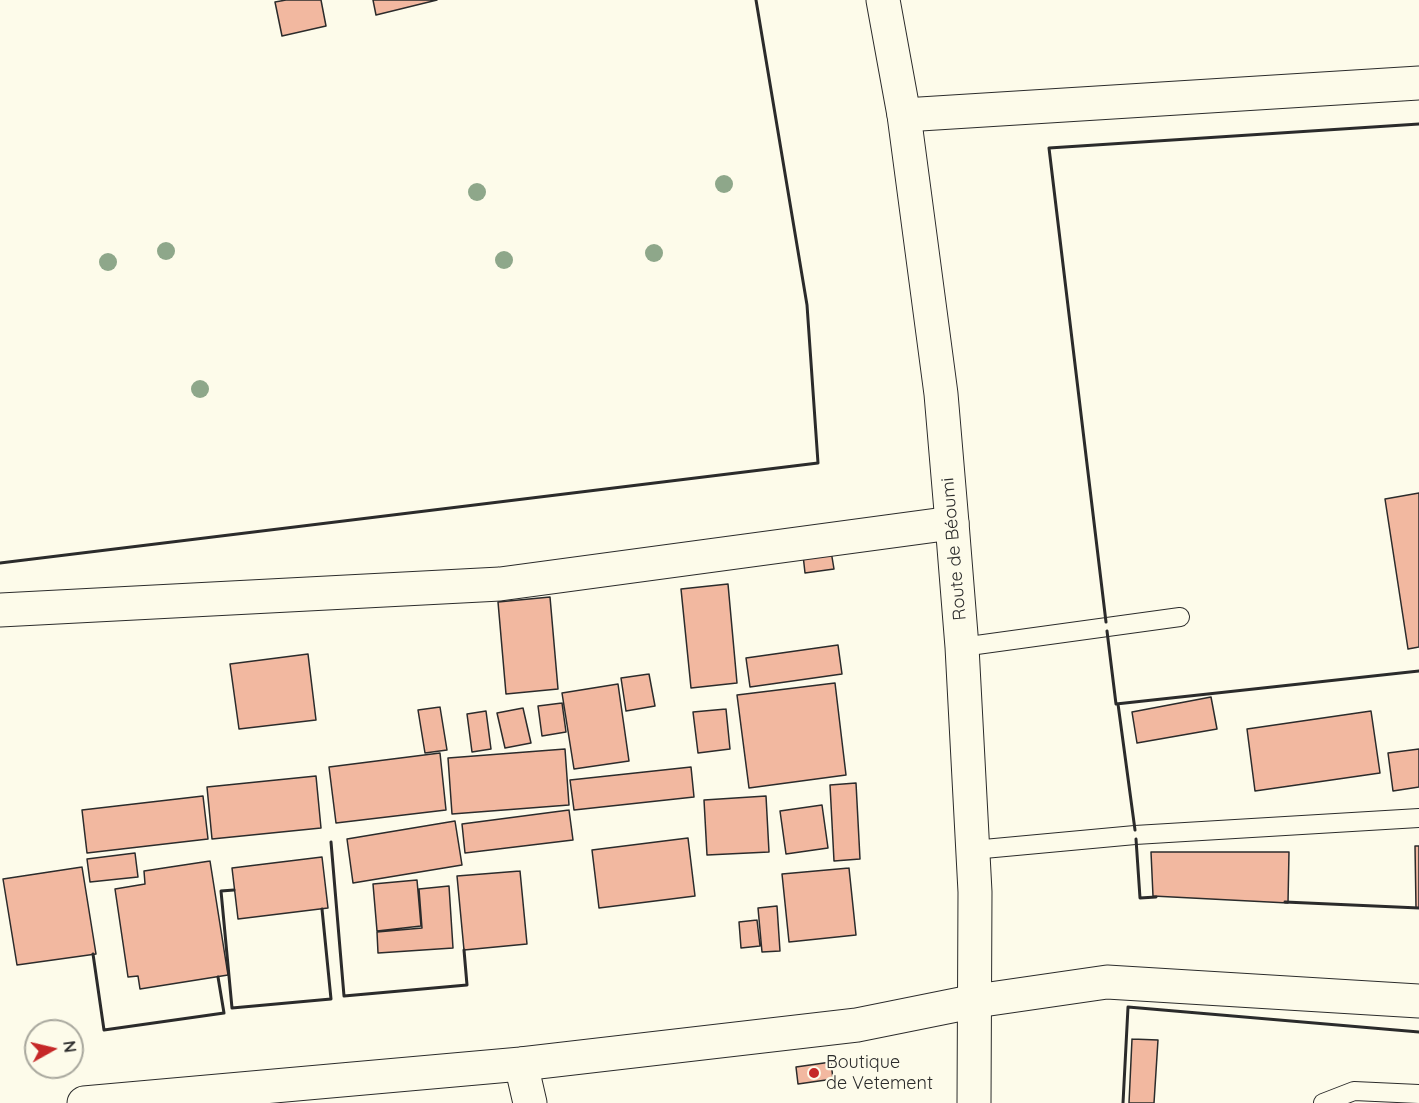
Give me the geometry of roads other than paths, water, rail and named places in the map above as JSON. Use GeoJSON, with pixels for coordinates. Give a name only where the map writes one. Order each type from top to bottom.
{"type":"FeatureCollection","features":[{"type":"Feature","properties":{"kind":"street","name":"Route de Béoumi"},"geometry":{"type":"LineString","coordinates":[[883,0],[904,115],[941,394],[952,524],[962,647],[973,850],[976,1001],[974,1103]]}},
{"type":"Feature","properties":{"kind":"street"},"geometry":{"type":"LineString","coordinates":[[904,115],[1419,83]]}},
{"type":"Feature","properties":{"kind":"street"},"geometry":{"type":"LineString","coordinates":[[0,610],[500,584],[952,524]]}},
{"type":"Feature","properties":{"kind":"street"},"geometry":{"type":"LineString","coordinates":[[98,1102],[521,1064],[857,1025],[976,1001],[1107,982],[1419,1001]]}},
{"type":"Feature","properties":{"kind":"street"},"geometry":{"type":"LineString","coordinates":[[521,1064],[530,1103]]}},
{"type":"Feature","properties":{"kind":"lane"},"geometry":{"type":"LineString","coordinates":[[962,647],[1180,617]]}},
{"type":"Feature","properties":{"kind":"lane"},"geometry":{"type":"LineString","coordinates":[[973,850],[1135,835],[1419,818]]}},
{"type":"Feature","properties":{"kind":"lane"},"geometry":{"type":"LineString","coordinates":[[1323,1103],[1354,1091],[1419,1094]]}},
{"type":"Feature","properties":{"kind":"place","name":"Boutique de Vetement"},"geometry":{"type":"Point","coordinates":[814,1073]}}]}
